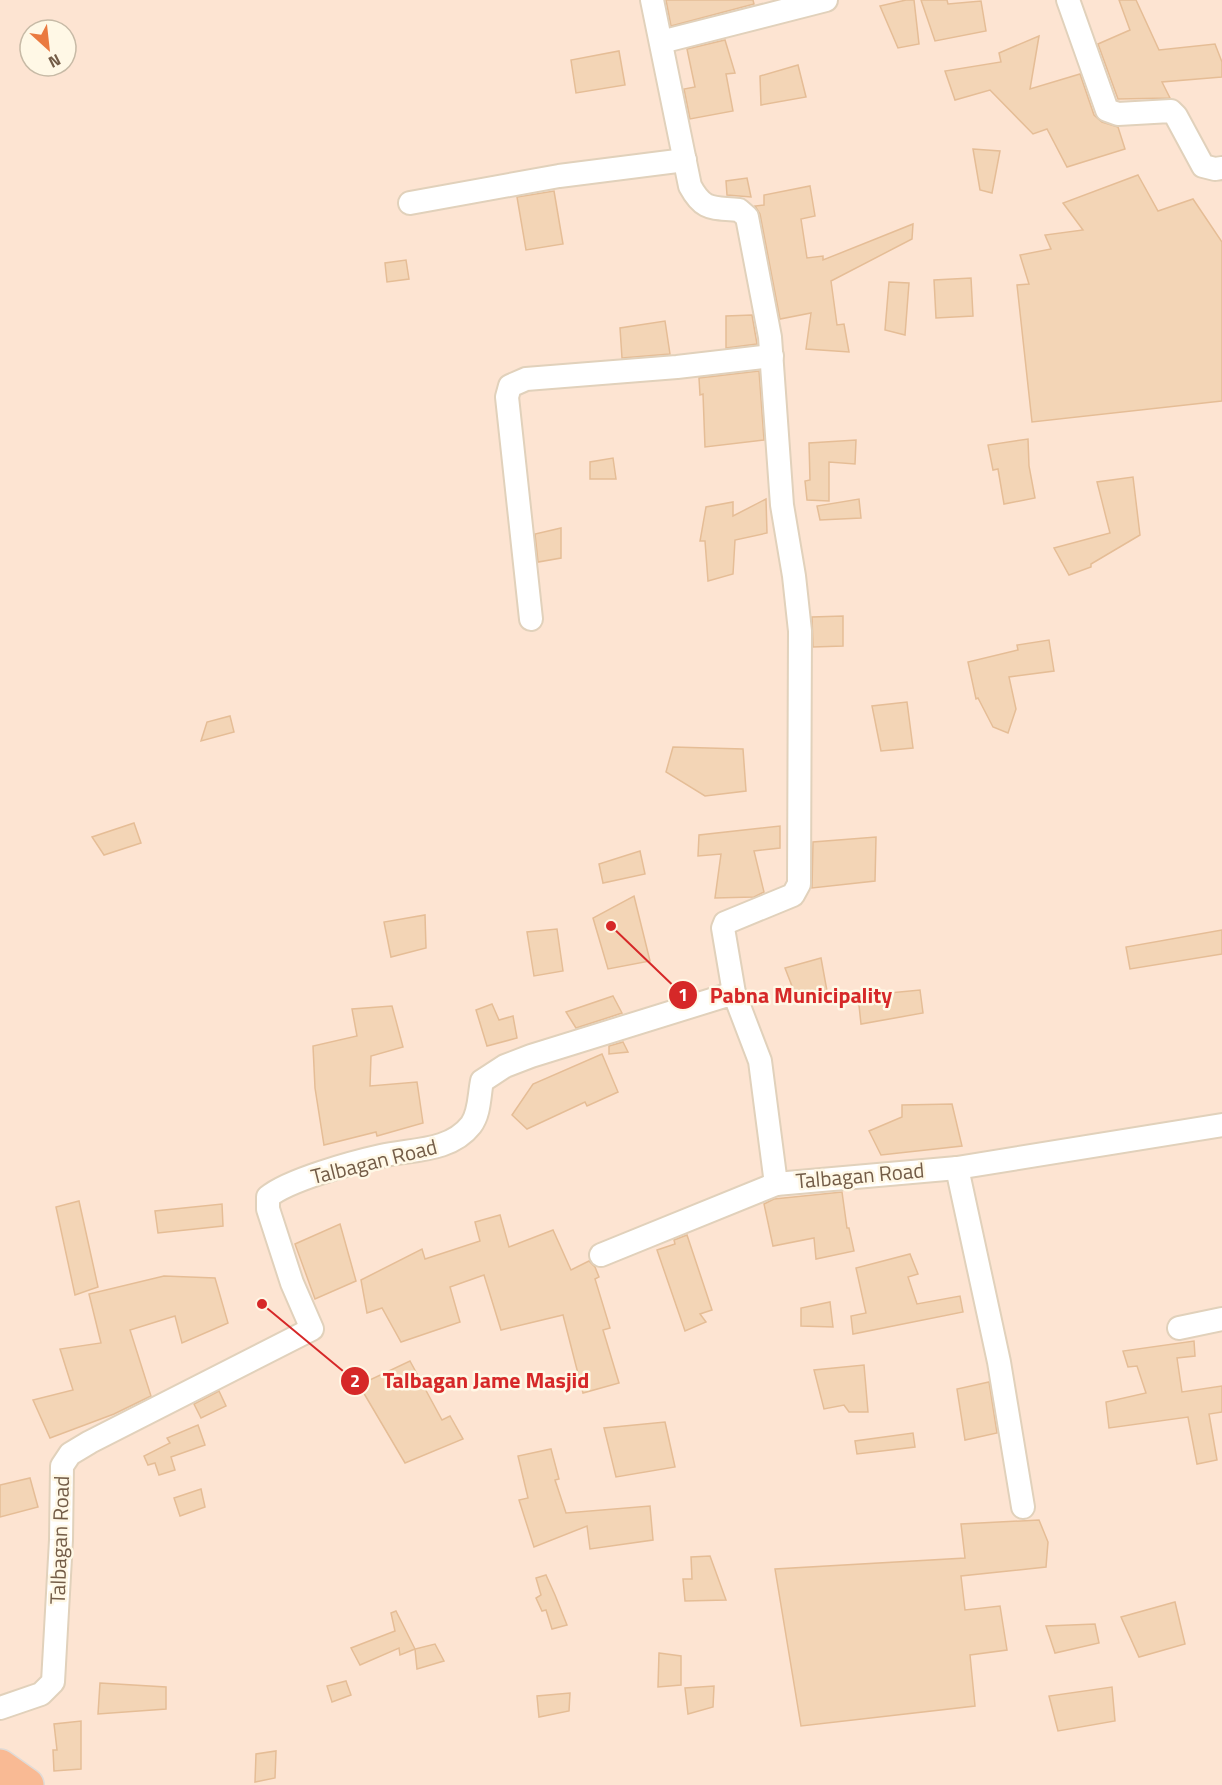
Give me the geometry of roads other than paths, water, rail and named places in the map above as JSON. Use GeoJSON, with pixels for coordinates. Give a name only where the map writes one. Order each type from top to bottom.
{"type":"FeatureCollection","features":[{"type":"Feature","properties":{"kind":"highway"},"geometry":{"type":"LineString","coordinates":[[0,1766],[27,1785]]}},
{"type":"Feature","properties":{"kind":"street"},"geometry":{"type":"LineString","coordinates":[[652,0],[690,186],[696,198],[714,209],[739,210],[747,217],[772,356],[782,504],[800,631],[799,884],[793,896],[725,923],[723,928],[734,993]]}},
{"type":"Feature","properties":{"kind":"street"},"geometry":{"type":"LineString","coordinates":[[661,42],[826,0]]}},
{"type":"Feature","properties":{"kind":"street"},"geometry":{"type":"LineString","coordinates":[[1068,0],[1107,110],[1118,114],[1171,111],[1176,116],[1203,166],[1222,168]]}},
{"type":"Feature","properties":{"kind":"street"},"geometry":{"type":"LineString","coordinates":[[410,203],[559,176],[685,160]]}},
{"type":"Feature","properties":{"kind":"street"},"geometry":{"type":"LineString","coordinates":[[531,619],[507,398],[510,386],[526,379],[677,367],[772,356]]}},
{"type":"Feature","properties":{"kind":"street","name":"Talbagan Road"},"geometry":{"type":"LineString","coordinates":[[0,1708],[41,1694],[53,1682],[61,1540],[62,1466],[65,1460],[90,1442],[312,1329],[292,1283],[267,1200],[271,1195],[311,1177],[381,1156],[442,1146],[461,1136],[473,1123],[479,1108],[482,1081],[505,1066],[584,1038],[734,993],[760,1061],[776,1184],[957,1168],[1222,1125]]}},
{"type":"Feature","properties":{"kind":"street"},"geometry":{"type":"LineString","coordinates":[[957,1168],[999,1362],[1023,1507]]}},
{"type":"Feature","properties":{"kind":"street"},"geometry":{"type":"LineString","coordinates":[[601,1256],[776,1184]]}},
{"type":"Feature","properties":{"kind":"street"},"geometry":{"type":"LineString","coordinates":[[1179,1328],[1222,1319]]}},
{"type":"Feature","properties":{"kind":"place","name":"Pabna Municipality"},"geometry":{"type":"Point","coordinates":[611,926]}},
{"type":"Feature","properties":{"kind":"place","name":"Talbagan Jame Masjid"},"geometry":{"type":"Point","coordinates":[262,1304]}}]}
